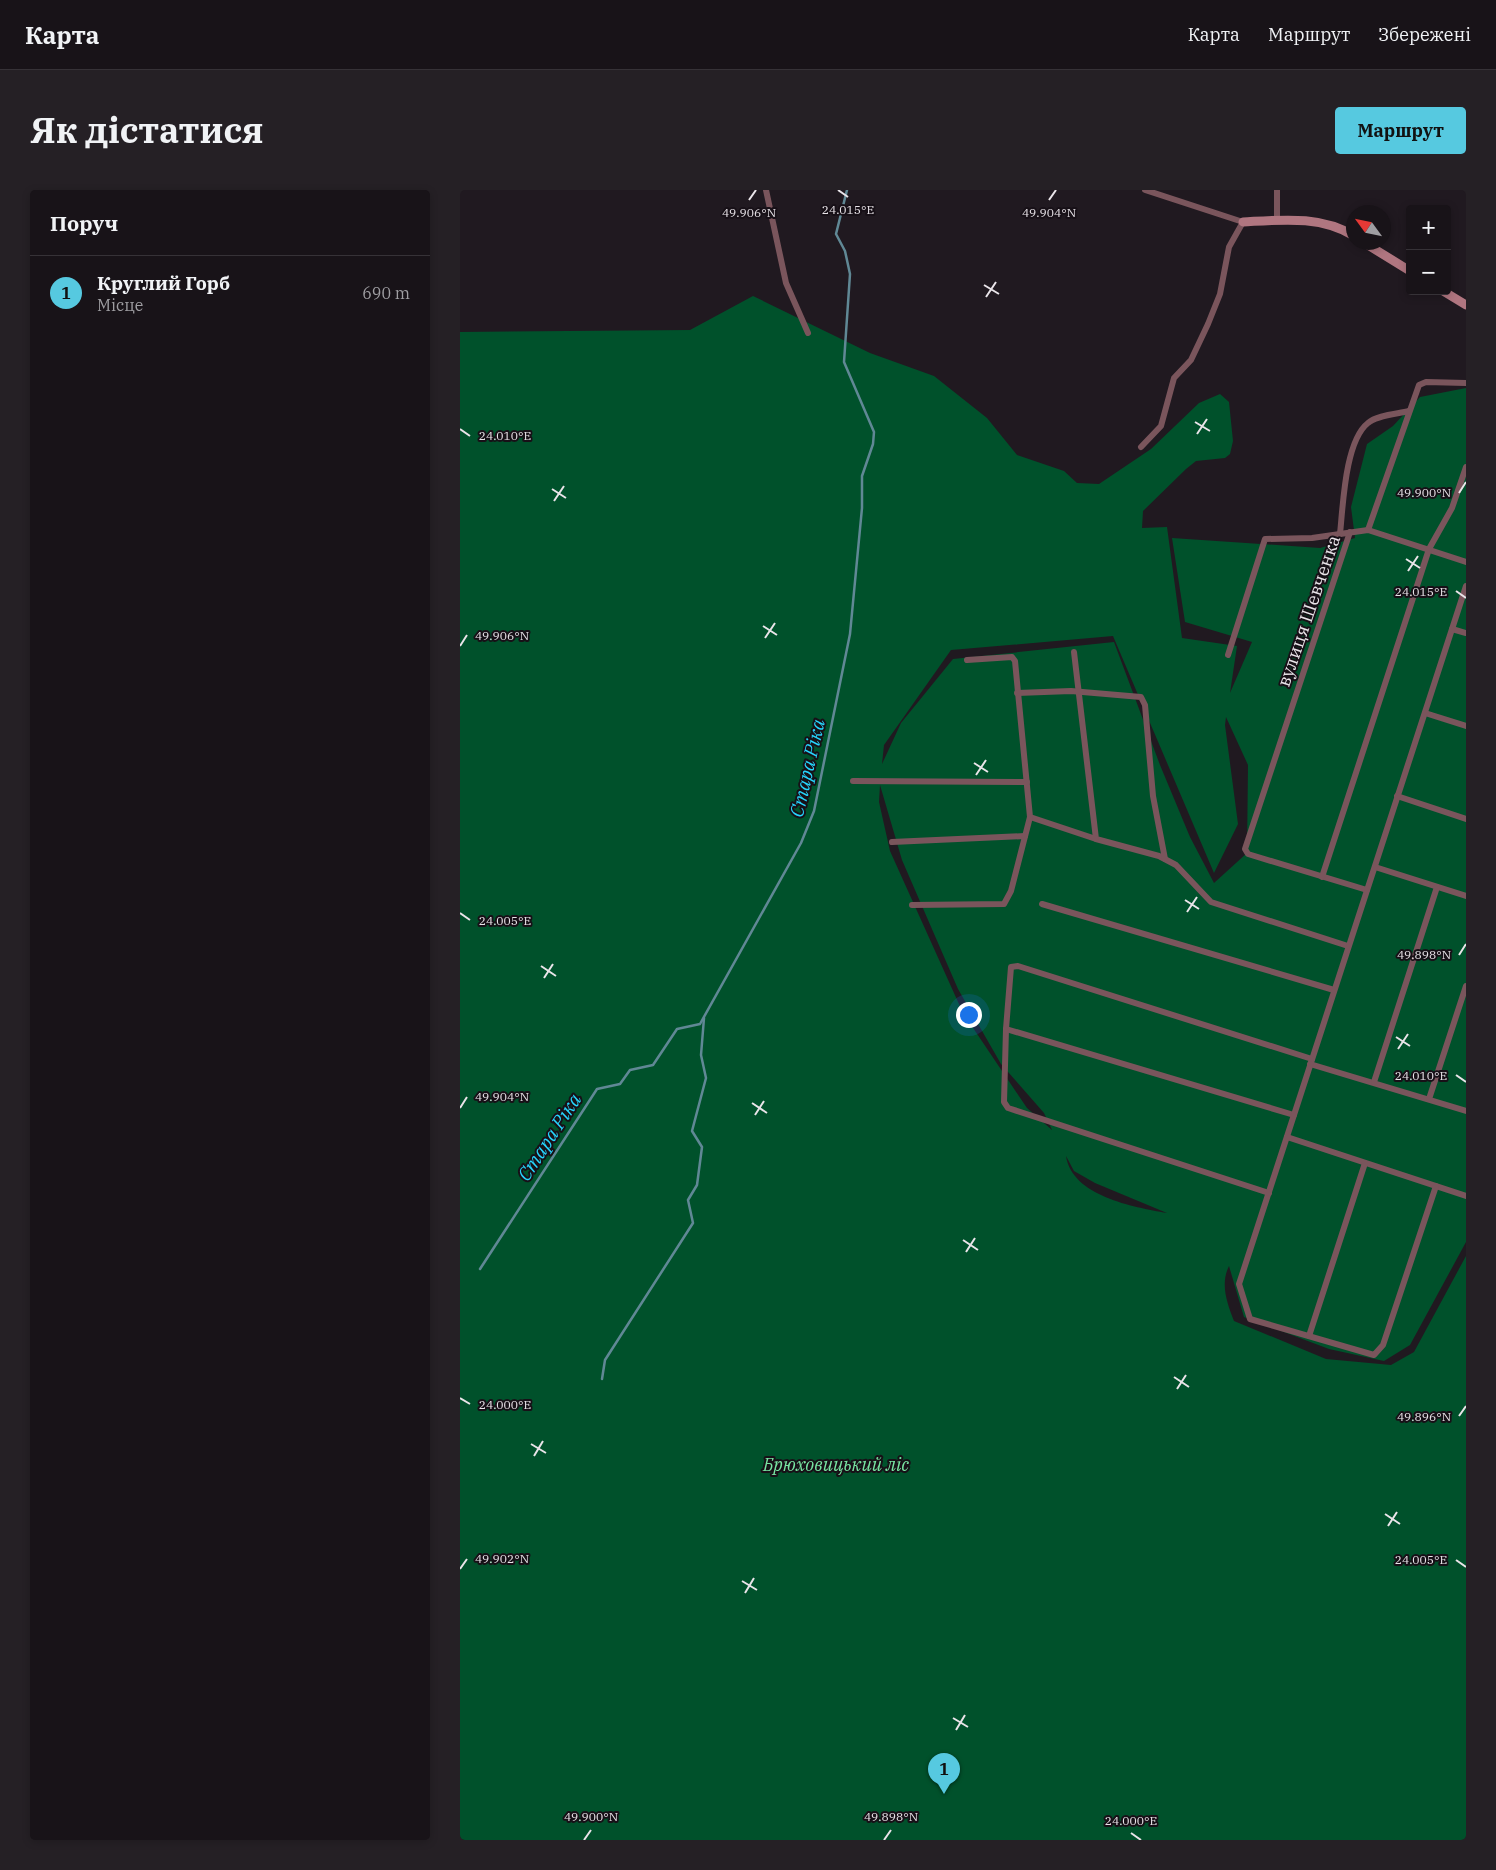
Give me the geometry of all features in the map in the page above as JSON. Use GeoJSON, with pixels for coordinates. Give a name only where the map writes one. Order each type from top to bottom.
{"type":"FeatureCollection","features":[{"type":"Feature","properties":{"kind":"street"},"geometry":{"type":"LineString","coordinates":[[766,190],[786,283],[808,333]]}},
{"type":"Feature","properties":{"kind":"street"},"geometry":{"type":"LineString","coordinates":[[1145,190],[1243,222],[1277,220],[1323,223],[1346,233]]}},
{"type":"Feature","properties":{"kind":"street"},"geometry":{"type":"LineString","coordinates":[[1277,190],[1277,220]]}},
{"type":"Feature","properties":{"kind":"street"},"geometry":{"type":"LineString","coordinates":[[1141,447],[1161,426],[1174,378],[1191,360],[1208,324],[1220,294],[1228,247],[1243,222]]}},
{"type":"Feature","properties":{"kind":"street"},"geometry":{"type":"LineString","coordinates":[[1376,250],[1406,269]]}},
{"type":"Feature","properties":{"kind":"street"},"geometry":{"type":"LineString","coordinates":[[1450,295],[1466,305]]}},
{"type":"Feature","properties":{"kind":"street","name":"вулиця Шевченка"},"geometry":{"type":"LineString","coordinates":[[1322,877],[1248,854],[1245,849],[1350,532],[1368,530],[1409,411],[1420,385],[1426,382],[1466,383]]}},
{"type":"Feature","properties":{"kind":"street"},"geometry":{"type":"LineString","coordinates":[[1340,534],[1352,450],[1359,434],[1369,422],[1409,411]]}},
{"type":"Feature","properties":{"kind":"street"},"geometry":{"type":"LineString","coordinates":[[1367,890],[1322,877],[1429,549],[1452,508],[1466,468]]}},
{"type":"Feature","properties":{"kind":"street"},"geometry":{"type":"LineString","coordinates":[[1368,530],[1466,562]]}},
{"type":"Feature","properties":{"kind":"street"},"geometry":{"type":"LineString","coordinates":[[1228,655],[1265,539],[1350,532]]}},
{"type":"Feature","properties":{"kind":"street"},"geometry":{"type":"LineString","coordinates":[[1436,1186],[1384,1345],[1374,1355],[1250,1319],[1239,1284],[1466,586]]}},
{"type":"Feature","properties":{"kind":"street"},"geometry":{"type":"LineString","coordinates":[[1452,629],[1466,633]]}},
{"type":"Feature","properties":{"kind":"street"},"geometry":{"type":"LineString","coordinates":[[1074,652],[1096,839]]}},
{"type":"Feature","properties":{"kind":"street"},"geometry":{"type":"LineString","coordinates":[[912,905],[1004,904],[1011,891],[1026,836],[1030,817],[1015,661],[1012,657],[967,660]]}},
{"type":"Feature","properties":{"kind":"street"},"geometry":{"type":"LineString","coordinates":[[1018,693],[1078,692],[1141,697],[1145,704],[1153,796],[1165,859]]}},
{"type":"Feature","properties":{"kind":"street"},"geometry":{"type":"LineString","coordinates":[[1425,713],[1466,726]]}},
{"type":"Feature","properties":{"kind":"street"},"geometry":{"type":"LineString","coordinates":[[853,781],[1027,782]]}},
{"type":"Feature","properties":{"kind":"street"},"geometry":{"type":"LineString","coordinates":[[1398,796],[1466,819]]}},
{"type":"Feature","properties":{"kind":"street"},"geometry":{"type":"LineString","coordinates":[[1030,817],[1165,859],[1176,865],[1211,902],[1348,946]]}},
{"type":"Feature","properties":{"kind":"street"},"geometry":{"type":"LineString","coordinates":[[892,842],[1026,836]]}},
{"type":"Feature","properties":{"kind":"street"},"geometry":{"type":"LineString","coordinates":[[1375,866],[1466,896]]}},
{"type":"Feature","properties":{"kind":"street"},"geometry":{"type":"LineString","coordinates":[[1374,1082],[1437,887]]}},
{"type":"Feature","properties":{"kind":"street"},"geometry":{"type":"LineString","coordinates":[[1042,904],[1334,990]]}},
{"type":"Feature","properties":{"kind":"street"},"geometry":{"type":"LineString","coordinates":[[1268,1193],[1008,1108],[1004,1102],[1006,1029],[1011,967],[1018,966],[1466,1111]]}},
{"type":"Feature","properties":{"kind":"street"},"geometry":{"type":"LineString","coordinates":[[1429,1099],[1466,986]]}},
{"type":"Feature","properties":{"kind":"street"},"geometry":{"type":"LineString","coordinates":[[1006,1029],[1294,1115]]}},
{"type":"Feature","properties":{"kind":"street"},"geometry":{"type":"LineString","coordinates":[[1287,1137],[1466,1196]]}},
{"type":"Feature","properties":{"kind":"street"},"geometry":{"type":"LineString","coordinates":[[1309,1336],[1365,1163]]}},
{"type":"Feature","properties":{"kind":"green space","name":"Брюховицький ліс"},"geometry":{"type":"Polygon","coordinates":[[[753,296],[870,353],[934,376],[987,418],[1017,455],[1064,471],[1077,483],[1099,484],[1151,449],[1199,403],[1220,394],[1229,402],[1233,441],[1230,454],[1225,458],[1196,461],[1186,469],[1143,511],[1142,528],[1167,527],[1182,638],[1237,646],[1230,693],[1252,642],[1185,622],[1172,538],[1320,548],[1355,538],[1351,507],[1367,444],[1393,426],[1420,397],[1466,388],[1466,1242],[1410,1345],[1384,1361],[1329,1349],[1244,1317],[1229,1266],[1226,1273],[1225,1287],[1234,1321],[1326,1359],[1391,1365],[1414,1352],[1466,1256],[1466,1840],[460,1840],[460,332],[690,330],[753,296]],[[1113,636],[951,650],[884,745],[882,764],[901,723],[953,659],[1114,642],[1160,765],[1190,837],[1214,883],[1247,853],[1248,765],[1226,717],[1225,725],[1238,824],[1214,873],[1113,636]],[[880,785],[879,802],[890,851],[963,1013],[1027,1108],[1052,1130],[1044,1113],[1001,1064],[958,989],[902,860],[880,785]],[[1066,1156],[1071,1170],[1080,1181],[1106,1197],[1122,1203],[1167,1213],[1095,1183],[1074,1171],[1066,1156]]]}},
{"type":"Feature","properties":{"kind":"waterway","name":"Стара Ріка"},"geometry":{"type":"LineString","coordinates":[[480,1269],[597,1089],[620,1084],[630,1070],[653,1065],[677,1029],[700,1024],[801,843],[814,811],[850,634],[862,508],[862,476],[873,444],[874,432],[844,362],[850,274],[845,251],[836,234],[847,190]]}},
{"type":"Feature","properties":{"kind":"waterway"},"geometry":{"type":"LineString","coordinates":[[602,1379],[605,1360],[693,1223],[688,1200],[697,1185],[702,1147],[692,1131],[706,1078],[701,1055],[704,1018]]}},
{"type":"Feature","properties":{"kind":"place","name":"Круглий Горб"},"geometry":{"type":"Point","coordinates":[944,1794]}}]}
